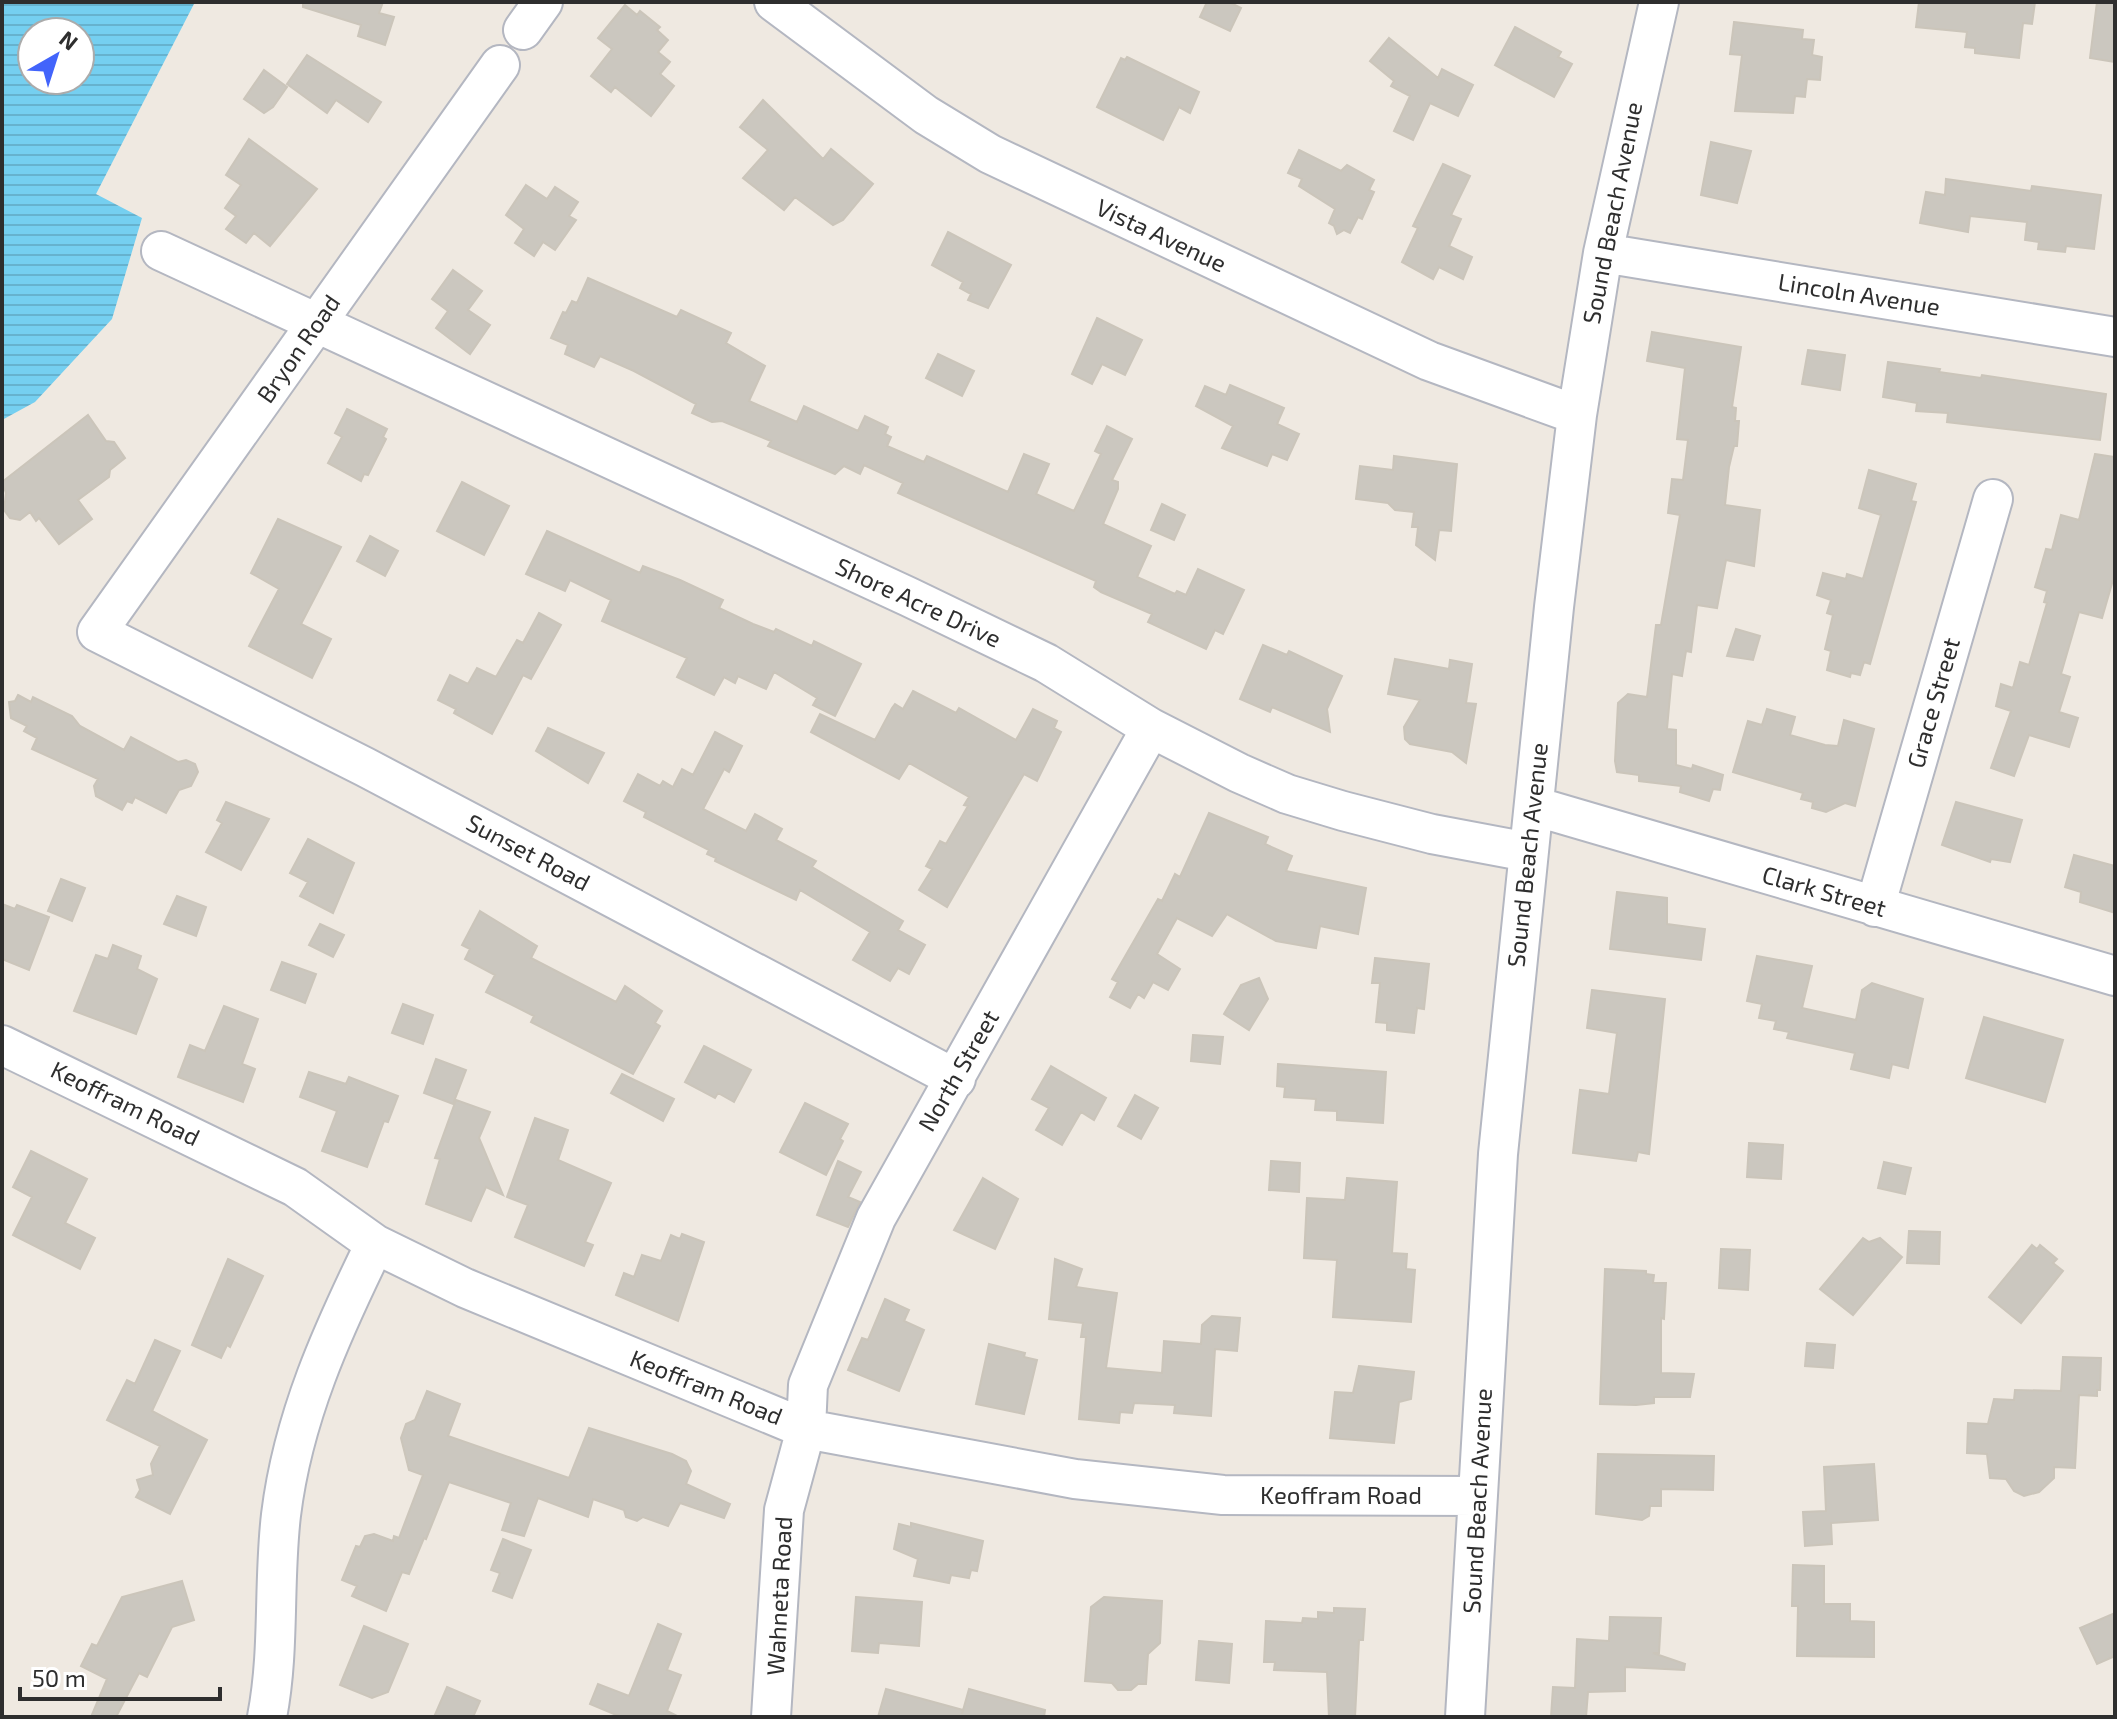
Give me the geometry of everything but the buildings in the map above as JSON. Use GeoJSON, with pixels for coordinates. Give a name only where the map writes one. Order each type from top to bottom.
{"type":"FeatureCollection","features":[{"type":"Feature","properties":{"kind":"street","name":"Vista Avenue"},"geometry":{"type":"LineString","coordinates":[[774,2],[970,144],[1429,361],[1577,415]]}},
{"type":"Feature","properties":{"kind":"street","name":"Sound Beach Avenue"},"geometry":{"type":"LineString","coordinates":[[1465,1717],[1498,1154],[1577,415],[1603,253],[1659,2]]}},
{"type":"Feature","properties":{"kind":"street","name":"Bryon Road"},"geometry":{"type":"LineString","coordinates":[[97,632],[500,65]]}},
{"type":"Feature","properties":{"kind":"street","name":"Shore Acre Drive"},"geometry":{"type":"LineString","coordinates":[[161,251],[923,603],[1046,663],[1151,728],[1287,794],[1432,834],[1528,852]]}},
{"type":"Feature","properties":{"kind":"street","name":"Lincoln Avenue"},"geometry":{"type":"LineString","coordinates":[[1603,253],[2115,337]]}},
{"type":"Feature","properties":{"kind":"street","name":"Grace Street"},"geometry":{"type":"LineString","coordinates":[[1875,907],[1993,499]]}},
{"type":"Feature","properties":{"kind":"street","name":"Sunset Road"},"geometry":{"type":"LineString","coordinates":[[97,632],[365,767],[956,1079]]}},
{"type":"Feature","properties":{"kind":"street","name":"North Street"},"geometry":{"type":"LineString","coordinates":[[806,1429],[808,1385],[876,1218],[1151,728]]}},
{"type":"Feature","properties":{"kind":"street","name":"Clark Street"},"geometry":{"type":"LineString","coordinates":[[1534,806],[2115,976]]}},
{"type":"Feature","properties":{"kind":"street","name":"Keoffram Road"},"geometry":{"type":"LineString","coordinates":[[2,1045],[295,1187],[375,1244],[465,1288],[806,1429],[1075,1479],[1223,1495],[1478,1496]]}},
{"type":"Feature","properties":{"kind":"street"},"geometry":{"type":"LineString","coordinates":[[267,1717],[275,1679],[281,1518],[289,1461],[328,1339],[375,1244]]}},
{"type":"Feature","properties":{"kind":"street","name":"Wahneta Road"},"geometry":{"type":"LineString","coordinates":[[771,1717],[784,1510],[806,1429]]}},
{"type":"Feature","properties":{"kind":"water"},"geometry":{"type":"Polygon","coordinates":[[[2,2],[195,2],[96,194],[142,218],[112,319],[35,402],[2,420],[2,2]]]}}]}
